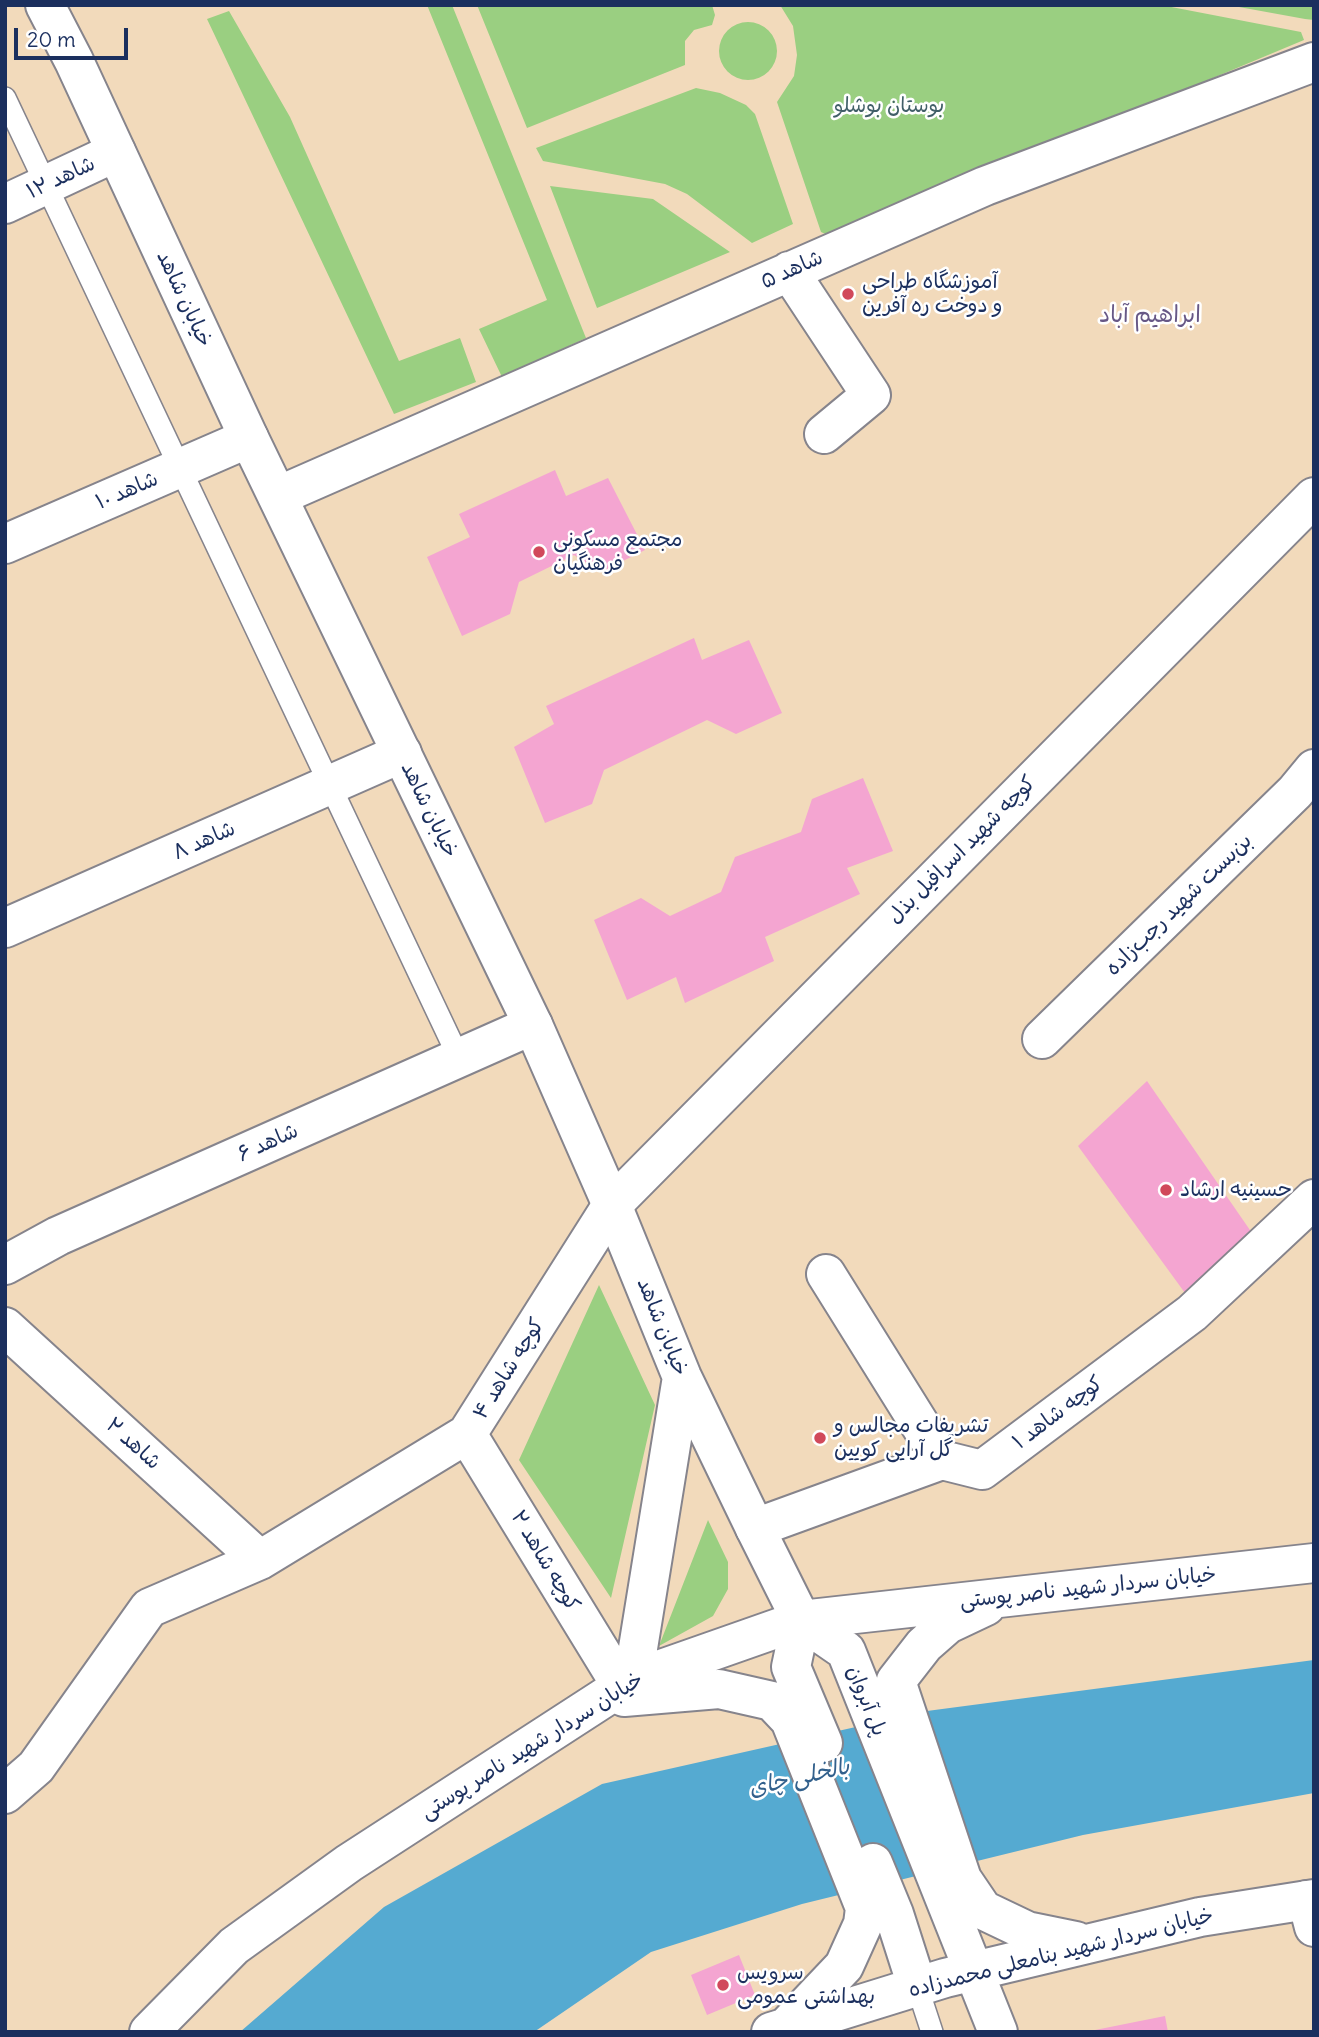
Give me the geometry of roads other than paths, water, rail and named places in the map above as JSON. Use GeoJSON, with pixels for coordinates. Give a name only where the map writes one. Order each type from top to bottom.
{"type":"FeatureCollection","features":[{"type":"Feature","properties":{"kind":"street","name":"خیابان شاهد"},"geometry":{"type":"LineString","coordinates":[[45,5],[249,438],[533,1025],[612,1205],[682,1377],[801,1619]]}},
{"type":"Feature","properties":{"kind":"street","name":"شاهد ۵"},"geometry":{"type":"LineString","coordinates":[[278,496],[985,186],[1314,62]]}},
{"type":"Feature","properties":{"kind":"street","name":"شاهد ۱۲"},"geometry":{"type":"LineString","coordinates":[[5,204],[116,152]]}},
{"type":"Feature","properties":{"kind":"street"},"geometry":{"type":"LineString","coordinates":[[789,271],[871,395],[824,434]]}},
{"type":"Feature","properties":{"kind":"street","name":"شاهد ۱۰"},"geometry":{"type":"LineString","coordinates":[[5,544],[249,438]]}},
{"type":"Feature","properties":{"kind":"street","name":"کوچه شهید اسرافیل بذل"},"geometry":{"type":"LineString","coordinates":[[612,1205],[1314,497]]}},
{"type":"Feature","properties":{"kind":"street","name":"شاهد ۸"},"geometry":{"type":"LineString","coordinates":[[5,929],[402,753]]}},
{"type":"Feature","properties":{"kind":"street","name":"بن‌بست شهید رجب‌زاده"},"geometry":{"type":"LineString","coordinates":[[1042,1039],[1296,792],[1314,769]]}},
{"type":"Feature","properties":{"kind":"street","name":"شاهد ۶"},"geometry":{"type":"LineString","coordinates":[[5,1265],[58,1236],[533,1025]]}},
{"type":"Feature","properties":{"kind":"street","name":"کوچه شاهد ۱"},"geometry":{"type":"LineString","coordinates":[[942,1460],[982,1471],[1192,1313],[1314,1199]]}},
{"type":"Feature","properties":{"kind":"street","name":"کوچه شاهد ۴"},"geometry":{"type":"LineString","coordinates":[[5,1794],[36,1767],[149,1608],[260,1560],[467,1434],[612,1205]]}},
{"type":"Feature","properties":{"kind":"street"},"geometry":{"type":"LineString","coordinates":[[755,1528],[942,1460],[826,1274]]}},
{"type":"Feature","properties":{"kind":"street","name":"شاهد ۲"},"geometry":{"type":"LineString","coordinates":[[5,1327],[260,1560]]}},
{"type":"Feature","properties":{"kind":"street"},"geometry":{"type":"LineString","coordinates":[[682,1377],[620,1688],[719,1689],[772,1701],[807,1733]]}},
{"type":"Feature","properties":{"kind":"street","name":"کوچه شاهد ۲"},"geometry":{"type":"LineString","coordinates":[[467,1434],[620,1688]]}},
{"type":"Feature","properties":{"kind":"street","name":"خیابان سردار شهید ناصر پوستی"},"geometry":{"type":"LineString","coordinates":[[149,2032],[234,1946],[349,1863],[620,1688],[801,1619],[1314,1563]]}},
{"type":"Feature","properties":{"kind":"street"},"geometry":{"type":"LineString","coordinates":[[998,2032],[974,1971],[951,1883],[886,1705],[896,1681],[924,1645],[948,1623],[1004,1597]]}},
{"type":"Feature","properties":{"kind":"street"},"geometry":{"type":"LineString","coordinates":[[801,1619],[791,1667],[807,1733],[876,1914],[917,1986]]}},
{"type":"Feature","properties":{"kind":"street","name":"پل آبروان"},"geometry":{"type":"LineString","coordinates":[[801,1619],[846,1651],[886,1705]]}},
{"type":"Feature","properties":{"kind":"street"},"geometry":{"type":"LineString","coordinates":[[951,1883],[983,1910],[1027,1931],[1089,1943]]}},
{"type":"Feature","properties":{"kind":"street","name":"خیابان سردار شهید بنامعلی محمدزاده"},"geometry":{"type":"LineString","coordinates":[[779,2029],[917,1986],[1200,1917],[1312,1909]]}},
{"type":"Feature","properties":{"kind":"street"},"geometry":{"type":"LineString","coordinates":[[779,2029],[844,1966],[876,1914]]}},
{"type":"Feature","properties":{"kind":"lane"},"geometry":{"type":"LineString","coordinates":[[5,99],[459,1058]]}},
{"type":"Feature","properties":{"kind":"lane"},"geometry":{"type":"LineString","coordinates":[[917,1986],[932,2032]]}},
{"type":"Feature","properties":{"kind":"water","name":"بالخلی چای"},"geometry":{"type":"Polygon","coordinates":[[[1314,1660],[1314,1793],[1083,1835],[802,1904],[651,1952],[534,2032],[240,2032],[384,1907],[602,1784],[927,1711],[1314,1660]]]}},
{"type":"Feature","properties":{"kind":"place","name":"آموزشگاه طراحی و دوخت ره آفرین"},"geometry":{"type":"Point","coordinates":[848,294]}},
{"type":"Feature","properties":{"kind":"place","name":"مجتمع مسکونی فرهنگیان"},"geometry":{"type":"Point","coordinates":[539,552]}},
{"type":"Feature","properties":{"kind":"place","name":"حسینیه ارشاد"},"geometry":{"type":"Point","coordinates":[1166,1190]}},
{"type":"Feature","properties":{"kind":"place","name":"تشریفات مجالس و گل آرایی کویین"},"geometry":{"type":"Point","coordinates":[820,1438]}},
{"type":"Feature","properties":{"kind":"place","name":"سرویس بهداشتی عمومی"},"geometry":{"type":"Point","coordinates":[723,1985]}},
{"type":"Feature","properties":{"kind":"district","name":"ابراهیم آباد"},"geometry":{"type":"Point","coordinates":[1150,315]}},
{"type":"Feature","properties":{"kind":"park label","name":"بوستان بوشلو"},"geometry":{"type":"Point","coordinates":[889,106]}}]}
